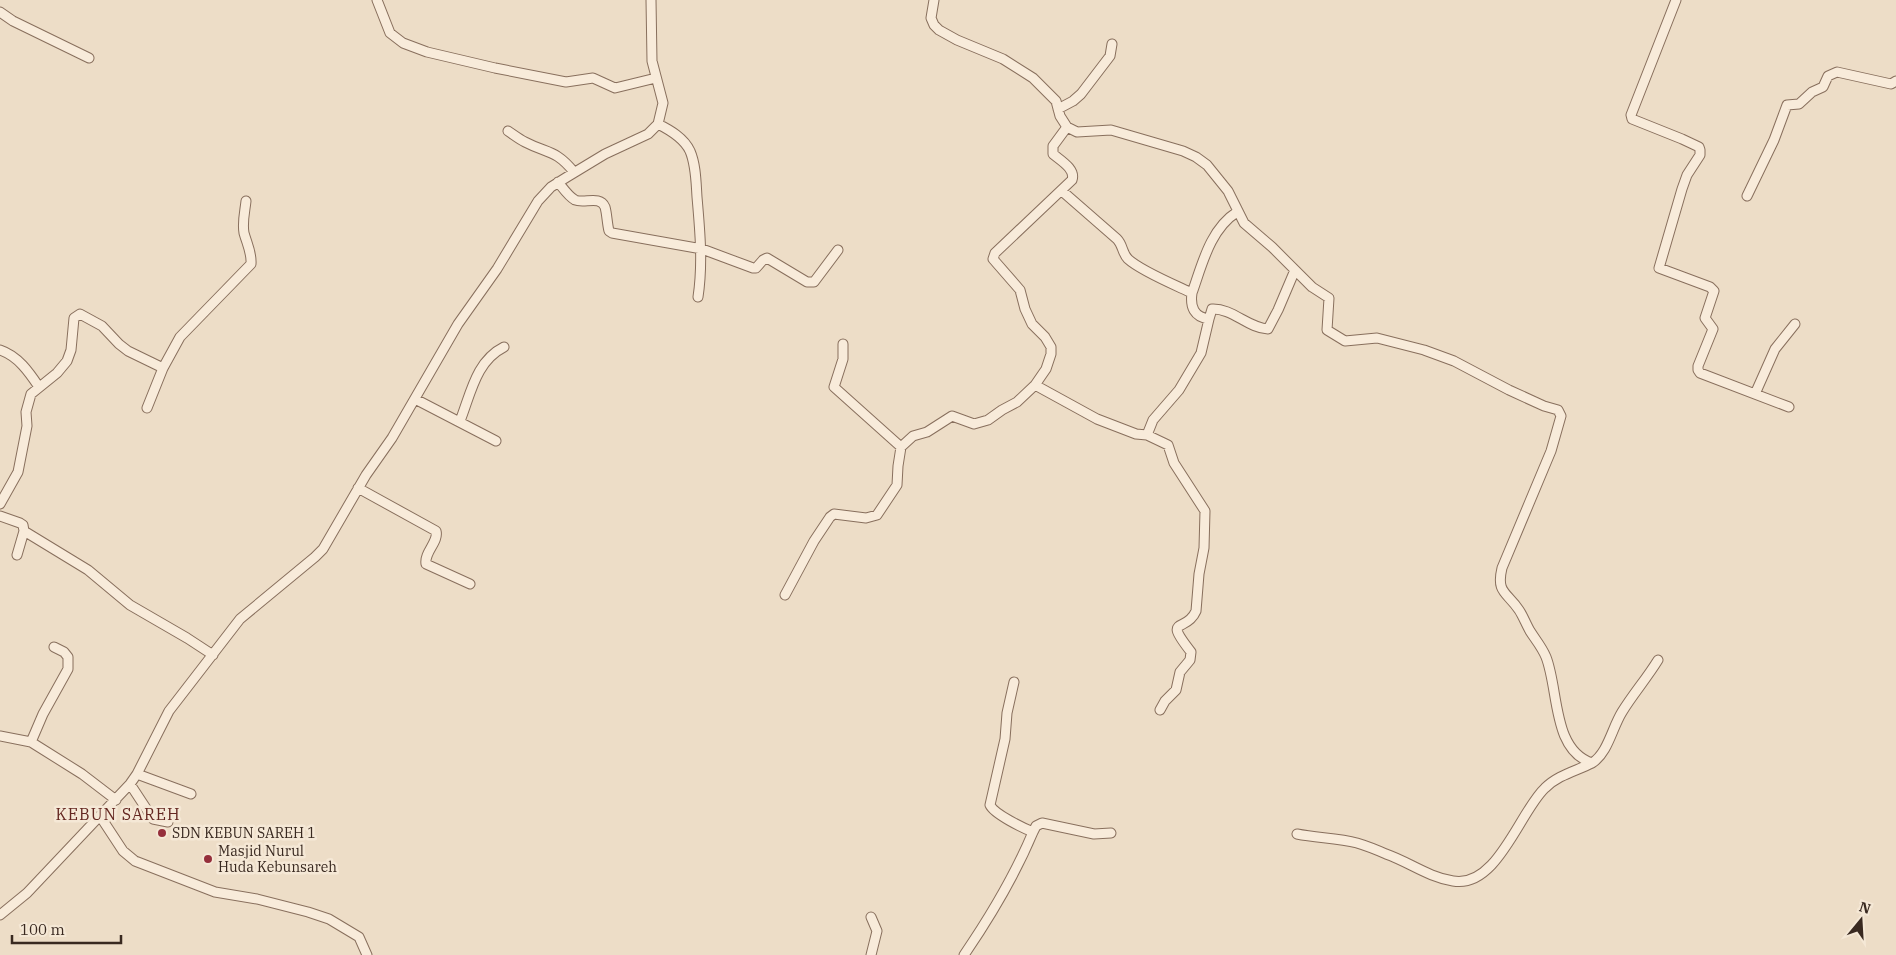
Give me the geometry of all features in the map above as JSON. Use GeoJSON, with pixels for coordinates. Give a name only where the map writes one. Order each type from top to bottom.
{"type":"FeatureCollection","features":[{"type":"Feature","properties":{"kind":"street"},"geometry":{"type":"LineString","coordinates":[[377,0],[390,33],[403,43],[427,52],[566,82],[593,78],[615,88],[656,78]]}},
{"type":"Feature","properties":{"kind":"street"},"geometry":{"type":"LineString","coordinates":[[0,915],[27,893],[130,784],[170,710],[240,619],[323,549],[358,488],[392,438],[458,324],[496,269],[538,201],[558,182],[605,154],[648,134],[658,124],[663,102],[656,78],[651,45],[651,0]]}},
{"type":"Feature","properties":{"kind":"street"},"geometry":{"type":"LineString","coordinates":[[934,0],[931,18],[939,30],[1018,67],[1033,78],[1056,101],[1062,121],[1067,127],[1077,132],[1112,130],[1183,152],[1207,165],[1228,191],[1244,223],[1272,247],[1312,287],[1329,298],[1327,330],[1345,340],[1377,338],[1424,350],[1454,361],[1509,390],[1560,412],[1552,452],[1502,568],[1500,585],[1503,594],[1519,610],[1546,656],[1554,686],[1559,717],[1569,747],[1577,757],[1592,763]]}},
{"type":"Feature","properties":{"kind":"street"},"geometry":{"type":"LineString","coordinates":[[1676,0],[1631,115],[1632,119],[1682,139],[1699,147],[1700,150],[1700,154],[1687,175],[1682,189],[1659,268],[1710,287],[1714,291],[1705,318],[1713,329],[1698,366],[1700,373],[1789,407]]}},
{"type":"Feature","properties":{"kind":"street"},"geometry":{"type":"LineString","coordinates":[[0,12],[13,21],[89,58]]}},
{"type":"Feature","properties":{"kind":"street"},"geometry":{"type":"LineString","coordinates":[[1058,109],[1073,101],[1080,94],[1110,56],[1112,44]]}},
{"type":"Feature","properties":{"kind":"street"},"geometry":{"type":"LineString","coordinates":[[1747,196],[1774,140],[1787,104],[1799,104],[1812,92],[1823,87],[1828,76],[1832,73],[1837,72],[1891,84],[1896,80]]}},
{"type":"Feature","properties":{"kind":"street"},"geometry":{"type":"LineString","coordinates":[[658,124],[680,138],[690,151],[695,172],[702,249],[698,297]]}},
{"type":"Feature","properties":{"kind":"street"},"geometry":{"type":"LineString","coordinates":[[785,595],[811,546],[830,517],[834,514],[866,518],[877,515],[897,485],[901,446],[913,436],[927,432],[952,416],[974,424],[988,420],[1017,402],[1035,385],[1046,369],[1051,354],[1051,347],[1045,337],[1032,324],[1025,309],[1020,290],[993,259],[994,253],[1070,183],[1074,174],[1053,154],[1052,150],[1052,146],[1067,127]]}},
{"type":"Feature","properties":{"kind":"street"},"geometry":{"type":"LineString","coordinates":[[508,132],[525,142],[553,152],[565,161],[574,172]]}},
{"type":"Feature","properties":{"kind":"street"},"geometry":{"type":"LineString","coordinates":[[558,182],[572,199],[579,201],[592,200],[602,203],[605,207],[608,228],[612,233],[702,249],[753,268],[756,268],[767,258],[810,283],[838,250]]}},
{"type":"Feature","properties":{"kind":"street"},"geometry":{"type":"LineString","coordinates":[[1062,191],[1117,239],[1122,246],[1123,253],[1132,262],[1192,293]]}},
{"type":"Feature","properties":{"kind":"street"},"geometry":{"type":"LineString","coordinates":[[147,408],[163,368],[180,337],[251,264],[252,256],[244,232],[246,201]]}},
{"type":"Feature","properties":{"kind":"street"},"geometry":{"type":"LineString","coordinates":[[1209,318],[1197,315],[1193,311],[1192,293],[1211,243],[1222,224],[1237,212]]}},
{"type":"Feature","properties":{"kind":"street"},"geometry":{"type":"LineString","coordinates":[[1147,435],[1153,420],[1179,390],[1201,353],[1212,309],[1220,309],[1255,326],[1268,329],[1295,270]]}},
{"type":"Feature","properties":{"kind":"street"},"geometry":{"type":"LineString","coordinates":[[0,504],[18,472],[26,426],[26,412],[31,394],[57,373],[67,361],[71,350],[74,318],[80,314],[102,326],[128,351],[163,368]]}},
{"type":"Feature","properties":{"kind":"street"},"geometry":{"type":"LineString","coordinates":[[1755,394],[1776,349],[1796,324]]}},
{"type":"Feature","properties":{"kind":"street"},"geometry":{"type":"LineString","coordinates":[[843,344],[843,360],[834,388],[901,446]]}},
{"type":"Feature","properties":{"kind":"street"},"geometry":{"type":"LineString","coordinates":[[460,420],[480,368],[494,352],[504,347]]}},
{"type":"Feature","properties":{"kind":"street"},"geometry":{"type":"LineString","coordinates":[[0,350],[15,358],[30,373],[39,386]]}},
{"type":"Feature","properties":{"kind":"street"},"geometry":{"type":"LineString","coordinates":[[1035,385],[1097,420],[1136,434],[1147,435],[1168,445],[1174,462],[1197,497],[1205,516],[1204,548],[1198,574],[1196,610],[1194,616],[1179,626],[1177,631],[1179,637],[1191,652],[1191,656],[1188,663],[1181,670],[1176,690],[1165,700],[1160,710]]}},
{"type":"Feature","properties":{"kind":"street"},"geometry":{"type":"LineString","coordinates":[[415,399],[460,420],[496,440]]}},
{"type":"Feature","properties":{"kind":"street"},"geometry":{"type":"LineString","coordinates":[[358,488],[436,531],[437,537],[426,558],[426,564],[470,584]]}},
{"type":"Feature","properties":{"kind":"street"},"geometry":{"type":"LineString","coordinates":[[0,516],[20,522],[23,525],[24,531],[17,555]]}},
{"type":"Feature","properties":{"kind":"street"},"geometry":{"type":"LineString","coordinates":[[24,531],[88,570],[130,605],[212,655]]}},
{"type":"Feature","properties":{"kind":"street"},"geometry":{"type":"LineString","coordinates":[[31,742],[43,714],[68,669],[68,657],[64,652],[54,647]]}},
{"type":"Feature","properties":{"kind":"street"},"geometry":{"type":"LineString","coordinates":[[1297,834],[1356,843],[1389,855],[1417,869],[1455,882],[1466,881],[1480,875],[1502,852],[1527,811],[1546,787],[1560,777],[1592,763],[1602,754],[1621,714],[1658,660]]}},
{"type":"Feature","properties":{"kind":"street"},"geometry":{"type":"LineString","coordinates":[[1014,682],[1007,713],[1005,739],[990,805],[991,809],[1033,832]]}},
{"type":"Feature","properties":{"kind":"street"},"geometry":{"type":"LineString","coordinates":[[0,736],[31,742],[82,774],[116,800]]}},
{"type":"Feature","properties":{"kind":"street"},"geometry":{"type":"LineString","coordinates":[[137,774],[190,794]]}},
{"type":"Feature","properties":{"kind":"street"},"geometry":{"type":"LineString","coordinates":[[130,784],[153,819],[168,822]]}},
{"type":"Feature","properties":{"kind":"street"},"geometry":{"type":"LineString","coordinates":[[100,816],[123,851],[135,861],[214,892],[257,899],[329,919],[359,937],[367,955]]}},
{"type":"Feature","properties":{"kind":"street"},"geometry":{"type":"LineString","coordinates":[[964,955],[982,929],[1027,847],[1036,826],[1042,823],[1094,834],[1111,834]]}},
{"type":"Feature","properties":{"kind":"street"},"geometry":{"type":"LineString","coordinates":[[871,918],[877,931],[871,955]]}},
{"type":"Feature","properties":{"kind":"place","name":"SDN KEBUN SAREH 1"},"geometry":{"type":"Point","coordinates":[162,833]}},
{"type":"Feature","properties":{"kind":"place","name":"Masjid Nurul Huda Kebunsareh"},"geometry":{"type":"Point","coordinates":[208,859]}},
{"type":"Feature","properties":{"kind":"district","name":"KEBUN SAREH"},"geometry":{"type":"Point","coordinates":[118,814]}}]}
